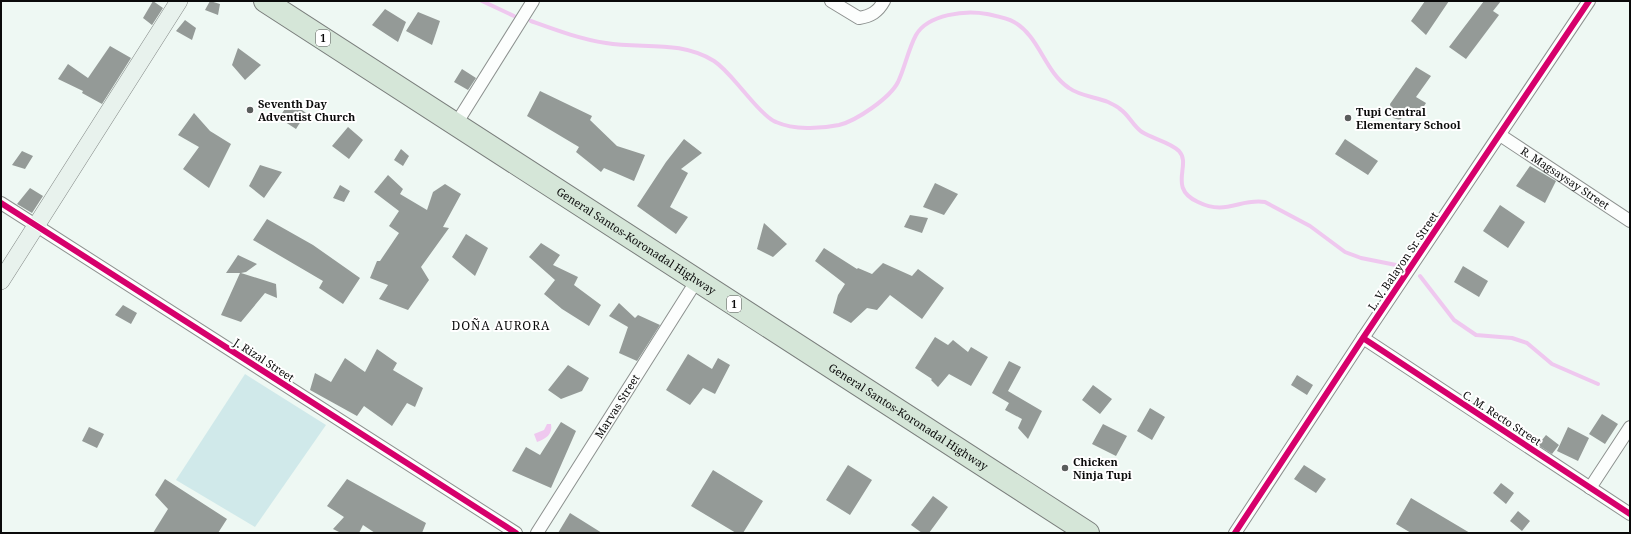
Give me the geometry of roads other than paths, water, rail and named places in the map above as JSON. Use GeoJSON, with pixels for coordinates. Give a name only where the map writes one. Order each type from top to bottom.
{"type":"FeatureCollection","features":[{"type":"Feature","properties":{"kind":"highway","name":"General Santos-Koronadal Highway"},"geometry":{"type":"LineString","coordinates":[[265,1],[1088,533]]}},
{"type":"Feature","properties":{"kind":"street"},"geometry":{"type":"LineString","coordinates":[[1,281],[179,1]]}},
{"type":"Feature","properties":{"kind":"street"},"geometry":{"type":"LineString","coordinates":[[456,124],[533,1]]}},
{"type":"Feature","properties":{"kind":"street"},"geometry":{"type":"LineString","coordinates":[[831,1],[859,18],[873,14],[879,10],[884,1]]}},
{"type":"Feature","properties":{"kind":"street","name":"L. V. Balayon Sr. Street"},"geometry":{"type":"LineString","coordinates":[[1235,533],[1363,338],[1589,1]]}},
{"type":"Feature","properties":{"kind":"street","name":"R. Magsaysay Street"},"geometry":{"type":"LineString","coordinates":[[1500,135],[1630,221]]}},
{"type":"Feature","properties":{"kind":"street","name":"J. Rizal Street"},"geometry":{"type":"LineString","coordinates":[[1,203],[516,533]]}},
{"type":"Feature","properties":{"kind":"street","name":"Marvas Street"},"geometry":{"type":"LineString","coordinates":[[537,533],[697,280]]}},
{"type":"Feature","properties":{"kind":"street","name":"C. M. Recto Street"},"geometry":{"type":"LineString","coordinates":[[1363,338],[1630,514]]}},
{"type":"Feature","properties":{"kind":"street"},"geometry":{"type":"LineString","coordinates":[[1590,488],[1630,427]]}},
{"type":"Feature","properties":{"kind":"waterway"},"geometry":{"type":"LineString","coordinates":[[482,1],[514,16]]}},
{"type":"Feature","properties":{"kind":"waterway"},"geometry":{"type":"LineString","coordinates":[[531,21],[568,34],[606,43],[620,45],[661,46],[688,50],[701,54],[723,68],[760,110],[772,120],[783,125],[799,128],[815,128],[846,123],[863,114],[888,95],[898,82],[916,35],[929,22],[958,13],[978,13],[1001,17],[1008,19],[1023,28],[1030,36],[1047,64],[1069,88],[1078,93],[1103,100],[1116,106],[1123,111],[1142,132],[1171,145],[1179,151],[1183,163],[1182,183],[1184,190],[1189,196],[1198,202],[1208,206],[1217,207],[1225,207],[1256,201],[1265,202],[1310,226],[1345,252],[1361,258],[1401,266]]}},
{"type":"Feature","properties":{"kind":"waterway"},"geometry":{"type":"LineString","coordinates":[[1420,276],[1454,320],[1476,335],[1512,338],[1527,343],[1552,364],[1598,384]]}},
{"type":"Feature","properties":{"kind":"place","name":"Seventh Day Adventist Church"},"geometry":{"type":"Point","coordinates":[250,110]}},
{"type":"Feature","properties":{"kind":"place","name":"Tupi Central Elementary School"},"geometry":{"type":"Point","coordinates":[1348,118]}},
{"type":"Feature","properties":{"kind":"place","name":"Chicken Ninja Tupi"},"geometry":{"type":"Point","coordinates":[1065,468]}},
{"type":"Feature","properties":{"kind":"district","name":"DOÑA AURORA"},"geometry":{"type":"Point","coordinates":[501,326]}}]}
